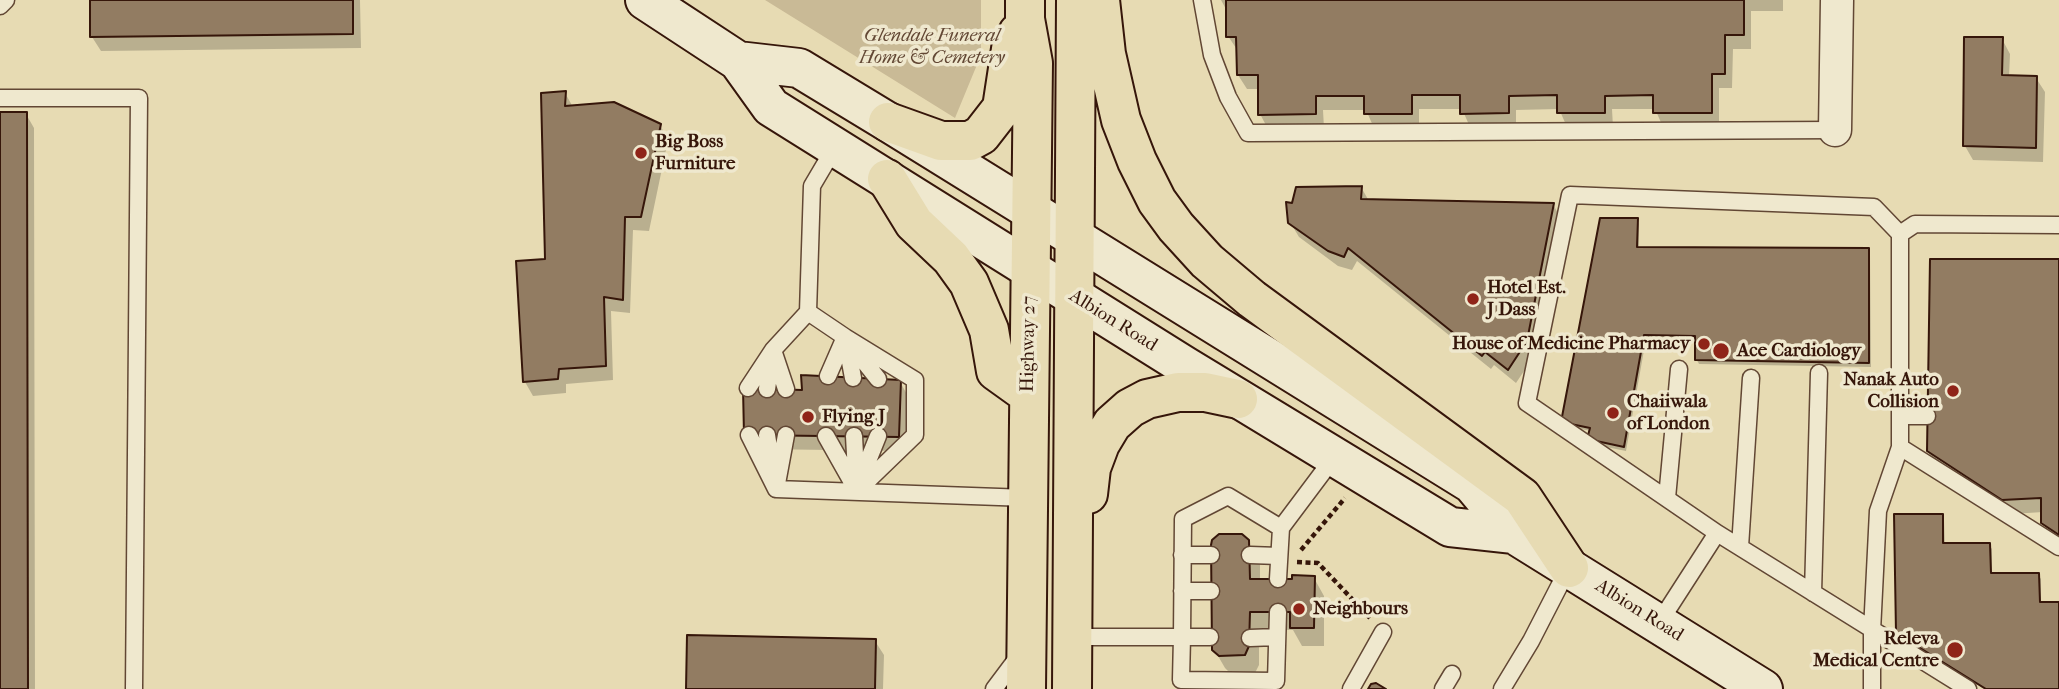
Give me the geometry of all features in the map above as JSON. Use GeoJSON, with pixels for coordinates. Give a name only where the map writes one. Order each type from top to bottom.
{"type":"FeatureCollection","features":[{"type":"Feature","properties":{"kind":"main road","name":"Albion Road"},"geometry":{"type":"LineString","coordinates":[[645,0],[738,61],[771,107],[1238,399],[1450,527],[1514,534]]}},
{"type":"Feature","properties":{"kind":"main road"},"geometry":{"type":"LineString","coordinates":[[1072,689],[1076,0]]}},
{"type":"Feature","properties":{"kind":"main road"},"geometry":{"type":"LineString","coordinates":[[1100,0],[1106,54],[1121,120],[1157,201],[1176,227],[1207,261],[1252,299],[1522,498],[1569,568]]}},
{"type":"Feature","properties":{"kind":"main road"},"geometry":{"type":"LineString","coordinates":[[888,122],[941,141],[970,141],[981,135],[1002,108],[1011,49],[1025,9]]}},
{"type":"Feature","properties":{"kind":"main road","name":"Highway 27"},"geometry":{"type":"LineString","coordinates":[[1025,9],[1033,63],[1026,689]]}},
{"type":"Feature","properties":{"kind":"main road","name":"Albion Road"},"geometry":{"type":"LineString","coordinates":[[738,61],[799,68],[888,122],[1472,484],[1514,534],[1763,689]]}},
{"type":"Feature","properties":{"kind":"main road"},"geometry":{"type":"LineString","coordinates":[[887,179],[914,223],[951,258],[969,283],[989,330],[996,371],[1028,394]]}},
{"type":"Feature","properties":{"kind":"main road"},"geometry":{"type":"LineString","coordinates":[[1073,531],[1087,504],[1091,468],[1100,444],[1112,424],[1130,408],[1147,399],[1178,392],[1205,392],[1238,399]]}},
{"type":"Feature","properties":{"kind":"street"},"geometry":{"type":"LineString","coordinates":[[1835,130],[1837,0]]}},
{"type":"Feature","properties":{"kind":"lane"},"geometry":{"type":"LineString","coordinates":[[0,6],[6,0]]}},
{"type":"Feature","properties":{"kind":"lane"},"geometry":{"type":"LineString","coordinates":[[1202,0],[1212,55],[1227,97],[1248,133],[1835,130]]}},
{"type":"Feature","properties":{"kind":"lane"},"geometry":{"type":"LineString","coordinates":[[0,98],[139,98],[134,689]]}},
{"type":"Feature","properties":{"kind":"lane"},"geometry":{"type":"LineString","coordinates":[[747,388],[773,350],[808,313],[812,186],[835,147]]}},
{"type":"Feature","properties":{"kind":"lane"},"geometry":{"type":"LineString","coordinates":[[1872,689],[1872,631],[1878,511],[1900,447],[1900,234],[1874,207],[1570,195],[1527,402],[1717,533],[1872,631],[1968,689]]}},
{"type":"Feature","properties":{"kind":"lane"},"geometry":{"type":"LineString","coordinates":[[1900,234],[1915,224],[2059,225]]}},
{"type":"Feature","properties":{"kind":"lane"},"geometry":{"type":"LineString","coordinates":[[808,313],[915,380],[915,435],[856,491]]}},
{"type":"Feature","properties":{"kind":"lane"},"geometry":{"type":"LineString","coordinates":[[828,376],[845,337]]}},
{"type":"Feature","properties":{"kind":"lane"},"geometry":{"type":"LineString","coordinates":[[845,337],[853,378]]}},
{"type":"Feature","properties":{"kind":"lane"},"geometry":{"type":"LineString","coordinates":[[845,337],[878,379]]}},
{"type":"Feature","properties":{"kind":"lane"},"geometry":{"type":"LineString","coordinates":[[767,389],[773,350]]}},
{"type":"Feature","properties":{"kind":"lane"},"geometry":{"type":"LineString","coordinates":[[773,350],[786,389]]}},
{"type":"Feature","properties":{"kind":"lane"},"geometry":{"type":"LineString","coordinates":[[1667,498],[1679,369]]}},
{"type":"Feature","properties":{"kind":"lane"},"geometry":{"type":"LineString","coordinates":[[1813,593],[1819,373]]}},
{"type":"Feature","properties":{"kind":"lane"},"geometry":{"type":"LineString","coordinates":[[1740,547],[1751,378]]}},
{"type":"Feature","properties":{"kind":"lane"},"geometry":{"type":"LineString","coordinates":[[1900,416],[1927,416]]}},
{"type":"Feature","properties":{"kind":"lane"},"geometry":{"type":"LineString","coordinates":[[749,435],[776,489]]}},
{"type":"Feature","properties":{"kind":"lane"},"geometry":{"type":"LineString","coordinates":[[767,435],[776,489]]}},
{"type":"Feature","properties":{"kind":"lane"},"geometry":{"type":"LineString","coordinates":[[776,489],[786,435]]}},
{"type":"Feature","properties":{"kind":"lane"},"geometry":{"type":"LineString","coordinates":[[826,436],[856,491]]}},
{"type":"Feature","properties":{"kind":"lane"},"geometry":{"type":"LineString","coordinates":[[854,436],[856,491]]}},
{"type":"Feature","properties":{"kind":"lane"},"geometry":{"type":"LineString","coordinates":[[856,491],[878,436]]}},
{"type":"Feature","properties":{"kind":"lane"},"geometry":{"type":"LineString","coordinates":[[1900,447],[2059,547]]}},
{"type":"Feature","properties":{"kind":"lane"},"geometry":{"type":"LineString","coordinates":[[1278,579],[1281,528],[1336,456]]}},
{"type":"Feature","properties":{"kind":"lane"},"geometry":{"type":"LineString","coordinates":[[776,489],[1027,498]]}},
{"type":"Feature","properties":{"kind":"lane"},"geometry":{"type":"LineString","coordinates":[[1278,612],[1276,681],[1181,680],[1182,519],[1228,496],[1281,528]]}},
{"type":"Feature","properties":{"kind":"lane"},"geometry":{"type":"LineString","coordinates":[[1659,623],[1717,533]]}},
{"type":"Feature","properties":{"kind":"lane"},"geometry":{"type":"LineString","coordinates":[[1182,555],[1211,555]]}},
{"type":"Feature","properties":{"kind":"lane"},"geometry":{"type":"LineString","coordinates":[[1250,555],[1279,556]]}},
{"type":"Feature","properties":{"kind":"lane"},"geometry":{"type":"LineString","coordinates":[[1502,689],[1531,641],[1569,568]]}},
{"type":"Feature","properties":{"kind":"lane"},"geometry":{"type":"LineString","coordinates":[[1182,591],[1211,591]]}},
{"type":"Feature","properties":{"kind":"lane"},"geometry":{"type":"LineString","coordinates":[[1351,689],[1383,632]]}},
{"type":"Feature","properties":{"kind":"lane"},"geometry":{"type":"LineString","coordinates":[[1250,638],[1277,636]]}},
{"type":"Feature","properties":{"kind":"lane"},"geometry":{"type":"LineString","coordinates":[[1072,637],[1210,637]]}},
{"type":"Feature","properties":{"kind":"lane"},"geometry":{"type":"LineString","coordinates":[[994,689],[1026,646]]}},
{"type":"Feature","properties":{"kind":"lane"},"geometry":{"type":"LineString","coordinates":[[1443,689],[1452,674]]}},
{"type":"Feature","properties":{"kind":"path"},"geometry":{"type":"LineString","coordinates":[[1346,497],[1291,562],[1318,563],[1383,632]]}},
{"type":"Feature","properties":{"kind":"green space","name":"Glendale Funeral Home & Cemetery"},"geometry":{"type":"Polygon","coordinates":[[[765,0],[981,0],[981,55],[955,118],[765,0]]]}},
{"type":"Feature","properties":{"kind":"building"},"geometry":{"type":"Polygon","coordinates":[[[90,0],[353,0],[353,34],[90,37],[90,0]]]}},
{"type":"Feature","properties":{"kind":"building"},"geometry":{"type":"Polygon","coordinates":[[[1226,0],[1744,0],[1744,35],[1725,35],[1725,74],[1712,74],[1712,113],[1653,113],[1653,95],[1605,96],[1605,113],[1557,113],[1557,95],[1509,96],[1509,113],[1460,114],[1460,95],[1412,95],[1412,114],[1364,114],[1364,96],[1316,96],[1316,114],[1258,115],[1258,75],[1237,75],[1236,37],[1226,37],[1226,0]]]}},
{"type":"Feature","properties":{"kind":"building"},"geometry":{"type":"Polygon","coordinates":[[[1964,37],[2003,37],[2002,75],[2037,76],[2036,148],[1963,146],[1964,37]]]}},
{"type":"Feature","properties":{"kind":"building"},"geometry":{"type":"Polygon","coordinates":[[[566,91],[565,106],[614,102],[661,124],[641,217],[625,217],[623,300],[604,297],[606,366],[559,369],[558,379],[523,382],[516,261],[545,259],[541,93],[566,91]]]}},
{"type":"Feature","properties":{"kind":"building"},"geometry":{"type":"Polygon","coordinates":[[[0,112],[27,112],[28,689],[0,689],[0,112]]]}},
{"type":"Feature","properties":{"kind":"building","name":"Hotel Est. J Dass"},"geometry":{"type":"Polygon","coordinates":[[[1362,186],[1361,199],[1554,203],[1527,341],[1508,370],[1485,352],[1482,356],[1348,248],[1344,257],[1328,251],[1288,223],[1286,202],[1292,203],[1296,187],[1362,186]]]}},
{"type":"Feature","properties":{"kind":"building"},"geometry":{"type":"Polygon","coordinates":[[[1600,218],[1638,218],[1637,247],[1869,248],[1869,363],[1695,360],[1695,336],[1644,335],[1624,447],[1587,439],[1590,428],[1561,422],[1600,218]]]}},
{"type":"Feature","properties":{"kind":"building"},"geometry":{"type":"Polygon","coordinates":[[[1930,259],[2059,259],[2059,535],[2041,523],[2041,498],[2002,500],[1927,451],[1930,259]]]}},
{"type":"Feature","properties":{"kind":"building"},"geometry":{"type":"Polygon","coordinates":[[[801,375],[901,380],[899,437],[744,435],[743,388],[802,390],[801,375]]]}},
{"type":"Feature","properties":{"kind":"building"},"geometry":{"type":"Polygon","coordinates":[[[1894,514],[1943,514],[1943,543],[1990,543],[1991,573],[2039,573],[2040,602],[2059,602],[2059,689],[1986,689],[1896,633],[1894,514]]]}},
{"type":"Feature","properties":{"kind":"building"},"geometry":{"type":"Polygon","coordinates":[[[1219,534],[1242,534],[1249,540],[1250,579],[1315,576],[1314,628],[1290,628],[1290,612],[1250,612],[1249,646],[1245,655],[1219,656],[1212,650],[1211,545],[1212,540],[1219,534]]]}},
{"type":"Feature","properties":{"kind":"building"},"geometry":{"type":"Polygon","coordinates":[[[687,635],[876,639],[875,689],[686,689],[687,635]]]}},
{"type":"Feature","properties":{"kind":"building"},"geometry":{"type":"Polygon","coordinates":[[[1376,683],[1386,689],[1368,689],[1371,684],[1376,683]]]}},
{"type":"Feature","properties":{"kind":"place","name":"Big Boss Furniture"},"geometry":{"type":"Point","coordinates":[641,153]}},
{"type":"Feature","properties":{"kind":"place","name":"Hotel Est. J Dass"},"geometry":{"type":"Point","coordinates":[1473,299]}},
{"type":"Feature","properties":{"kind":"place","name":"House of Medicine Pharmacy"},"geometry":{"type":"Point","coordinates":[1704,344]}},
{"type":"Feature","properties":{"kind":"place","name":"Ace Cardiology"},"geometry":{"type":"Point","coordinates":[1721,351]}},
{"type":"Feature","properties":{"kind":"place","name":"Nanak Auto Collision"},"geometry":{"type":"Point","coordinates":[1953,391]}},
{"type":"Feature","properties":{"kind":"place","name":"Chaiiwala of London"},"geometry":{"type":"Point","coordinates":[1613,413]}},
{"type":"Feature","properties":{"kind":"place","name":"Flying J"},"geometry":{"type":"Point","coordinates":[808,417]}},
{"type":"Feature","properties":{"kind":"place","name":"Neighbours"},"geometry":{"type":"Point","coordinates":[1299,609]}},
{"type":"Feature","properties":{"kind":"place","name":"Releva Medical Centre"},"geometry":{"type":"Point","coordinates":[1955,650]}}]}
